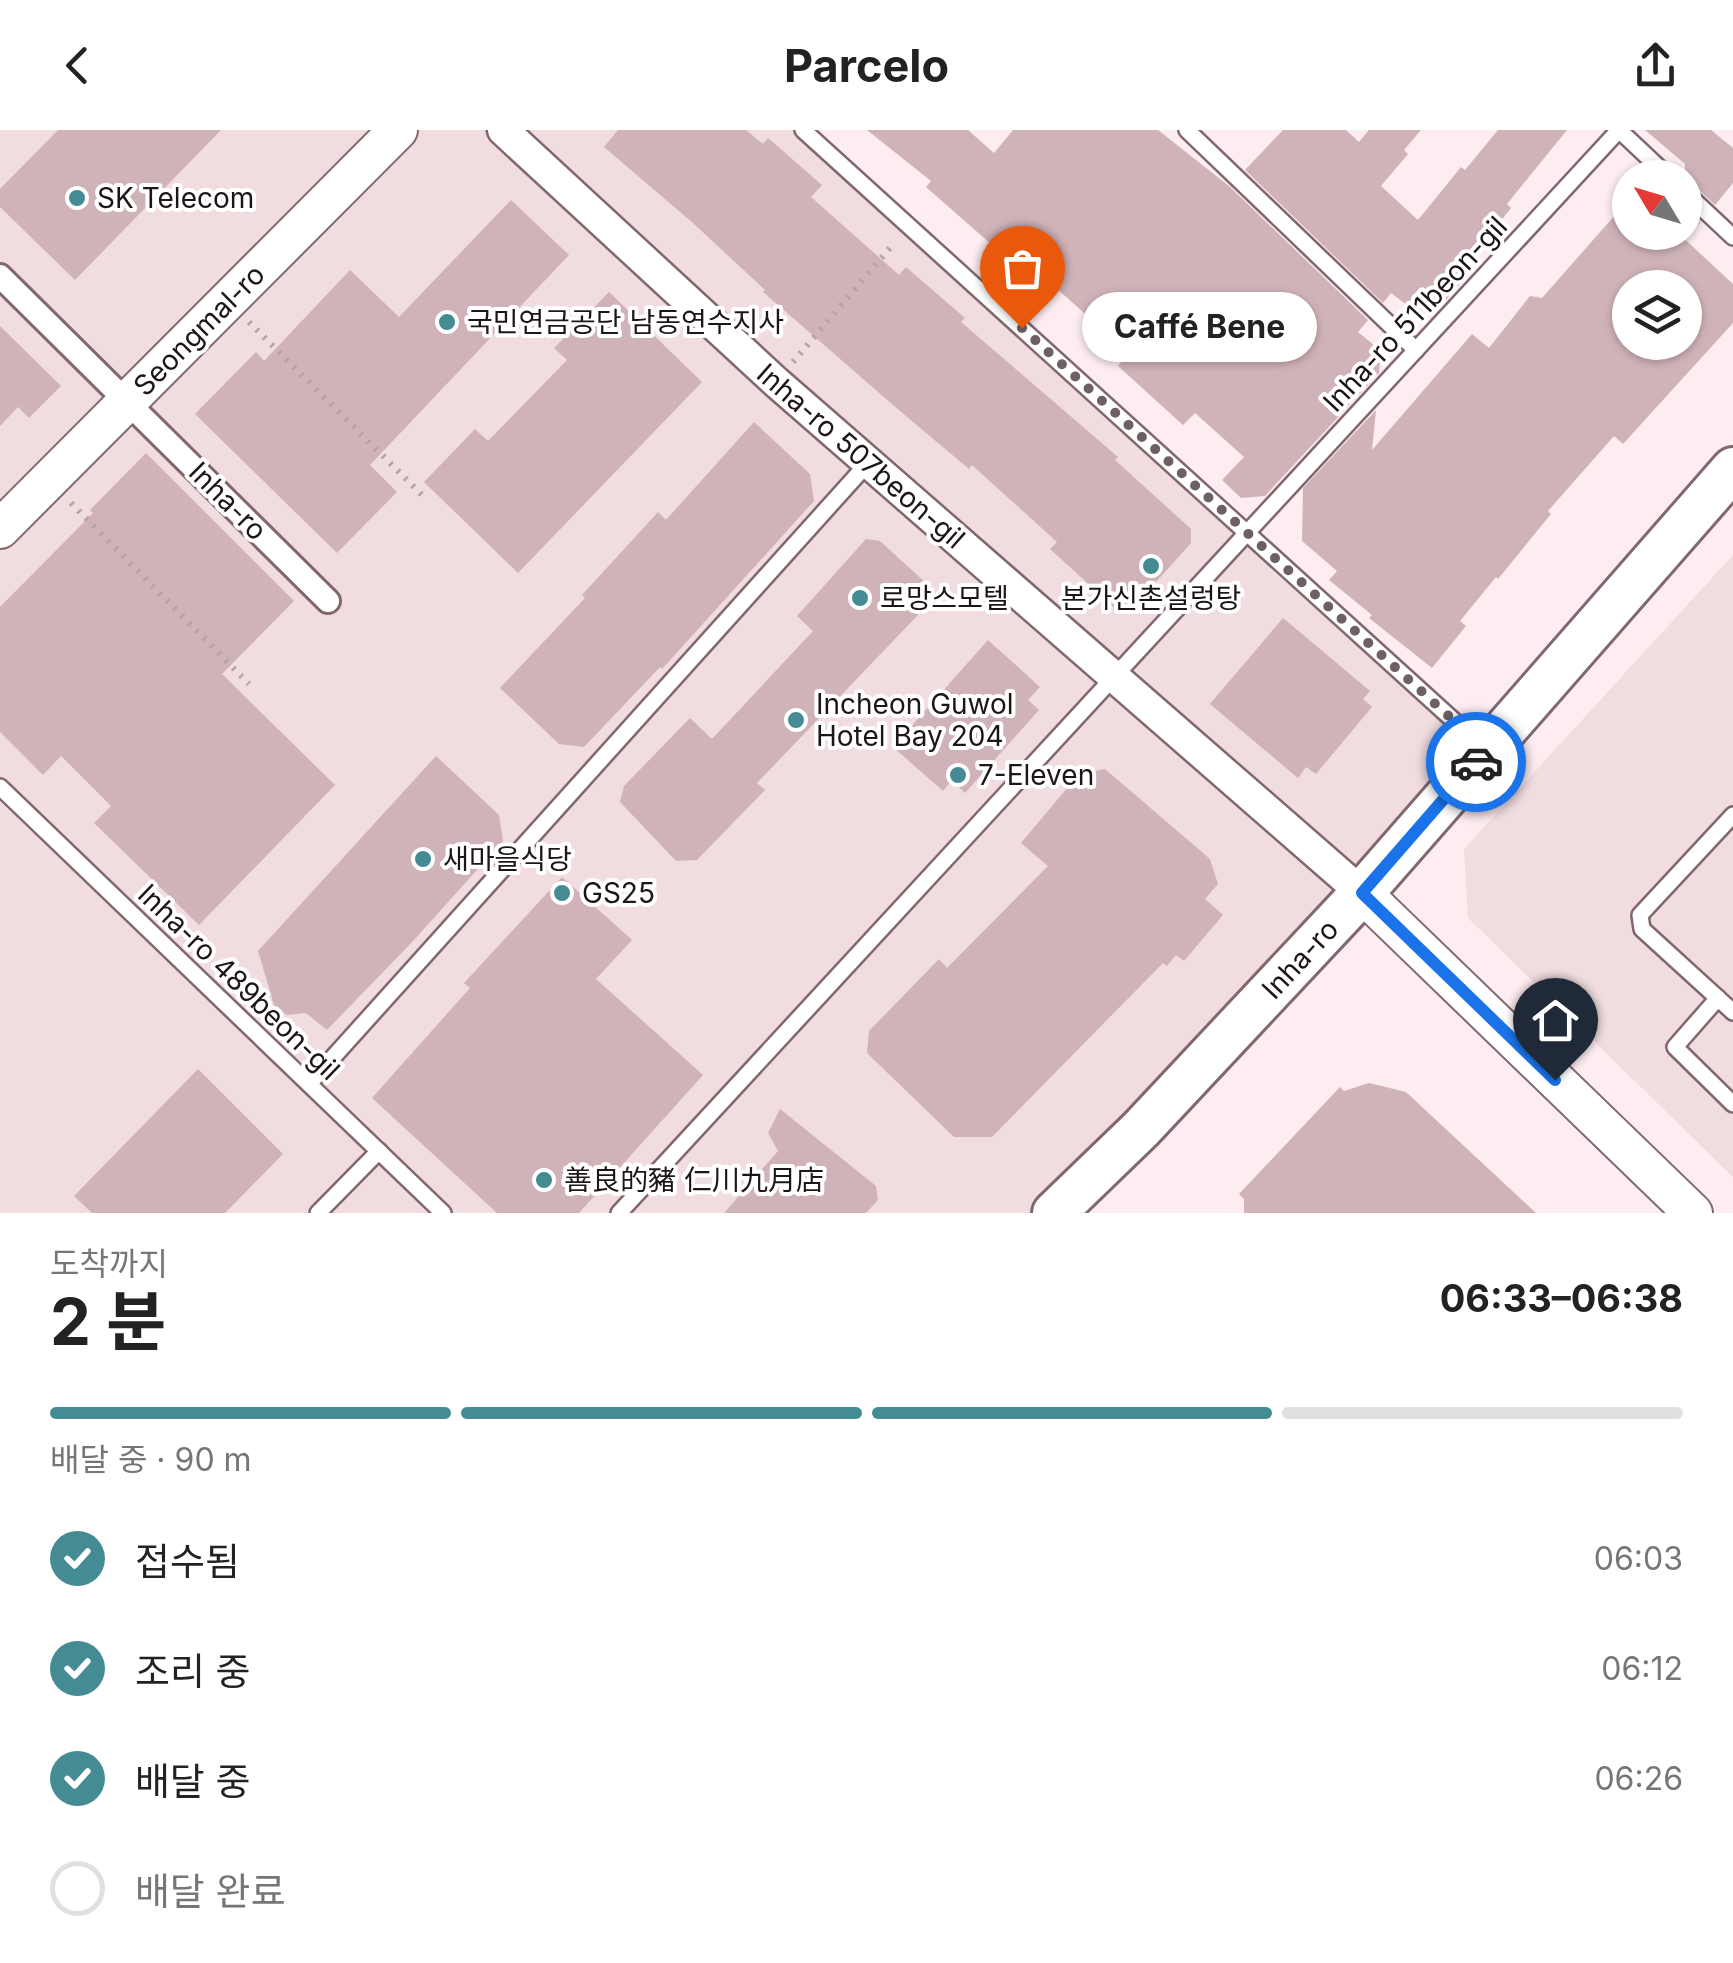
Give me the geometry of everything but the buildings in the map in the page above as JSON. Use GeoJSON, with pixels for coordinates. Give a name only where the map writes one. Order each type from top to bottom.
{"type":"FeatureCollection","features":[{"type":"Feature","properties":{"kind":"main road","name":"Inha-ro"},"geometry":{"type":"LineString","coordinates":[[1054,1213],[1141,1130],[1362,893],[1733,469]]}},
{"type":"Feature","properties":{"kind":"street","name":"Seongmal-ro"},"geometry":{"type":"LineString","coordinates":[[0,529],[398,130]]}},
{"type":"Feature","properties":{"kind":"street","name":"Inha-ro 507beon-gil"},"geometry":{"type":"LineString","coordinates":[[504,130],[776,382],[1362,893]]}},
{"type":"Feature","properties":{"kind":"street","name":"Inha-ro"},"geometry":{"type":"LineString","coordinates":[[0,276],[328,601]]}},
{"type":"Feature","properties":{"kind":"street"},"geometry":{"type":"LineString","coordinates":[[1362,893],[1693,1213]]}},
{"type":"Feature","properties":{"kind":"lane"},"geometry":{"type":"LineString","coordinates":[[1188,130],[1416,350]]}},
{"type":"Feature","properties":{"kind":"lane"},"geometry":{"type":"LineString","coordinates":[[1619,130],[1651,160]]}},
{"type":"Feature","properties":{"kind":"lane","name":"Inha-ro 511beon-gil"},"geometry":{"type":"LineString","coordinates":[[619,1213],[1619,130]]}},
{"type":"Feature","properties":{"kind":"lane"},"geometry":{"type":"LineString","coordinates":[[815,134],[909,226],[1486,750]]}},
{"type":"Feature","properties":{"kind":"lane"},"geometry":{"type":"LineString","coordinates":[[1702,208],[1733,237]]}},
{"type":"Feature","properties":{"kind":"lane"},"geometry":{"type":"LineString","coordinates":[[309,1084],[868,463]]}},
{"type":"Feature","properties":{"kind":"lane","name":"Inha-ro 489beon-gil"},"geometry":{"type":"LineString","coordinates":[[0,787],[443,1213]]}},
{"type":"Feature","properties":{"kind":"lane"},"geometry":{"type":"LineString","coordinates":[[1733,815],[1640,915],[1642,929],[1733,1012]]}},
{"type":"Feature","properties":{"kind":"lane"},"geometry":{"type":"LineString","coordinates":[[1718,998],[1675,1047],[1733,1104]]}},
{"type":"Feature","properties":{"kind":"lane"},"geometry":{"type":"LineString","coordinates":[[318,1213],[379,1151]]}},
{"type":"Feature","properties":{"kind":"path"},"geometry":{"type":"LineString","coordinates":[[776,382],[909,226]]}},
{"type":"Feature","properties":{"kind":"path"},"geometry":{"type":"LineString","coordinates":[[228,301],[425,498]]}},
{"type":"Feature","properties":{"kind":"path"},"geometry":{"type":"LineString","coordinates":[[48,480],[250,684]]}},
{"type":"Feature","properties":{"kind":"shaded area"},"geometry":{"type":"Polygon","coordinates":[[[0,130],[803,130],[1487,750],[1055,1213],[0,1213],[0,130]]]}},
{"type":"Feature","properties":{"kind":"shaded area"},"geometry":{"type":"Polygon","coordinates":[[[1733,555],[1733,1177],[1468,918],[1464,849],[1733,555]]]}},
{"type":"Feature","properties":{"kind":"way so far"},"geometry":{"type":"LineString","coordinates":[[1022,328],[1486,750],[1476,762]]}},
{"type":"Feature","properties":{"kind":"place","name":"SK Telecom"},"geometry":{"type":"Point","coordinates":[77,198]}},
{"type":"Feature","properties":{"kind":"place","name":"국민연금공단 남동연수지사"},"geometry":{"type":"Point","coordinates":[447,322]}},
{"type":"Feature","properties":{"kind":"place","name":"Caffé Bene"},"geometry":{"type":"Point","coordinates":[1022,328]}},
{"type":"Feature","properties":{"kind":"place","name":"본가신촌설렁탕"},"geometry":{"type":"Point","coordinates":[1151,566]}},
{"type":"Feature","properties":{"kind":"place","name":"로망스모텔"},"geometry":{"type":"Point","coordinates":[860,598]}},
{"type":"Feature","properties":{"kind":"place","name":"Incheon Guwol Hotel Bay 204"},"geometry":{"type":"Point","coordinates":[796,720]}},
{"type":"Feature","properties":{"kind":"place","name":"7-Eleven"},"geometry":{"type":"Point","coordinates":[958,775]}},
{"type":"Feature","properties":{"kind":"place","name":"새마을식당"},"geometry":{"type":"Point","coordinates":[423,859]}},
{"type":"Feature","properties":{"kind":"place","name":"GS25"},"geometry":{"type":"Point","coordinates":[562,893]}},
{"type":"Feature","properties":{"kind":"place","name":"善良的豬 仁川九月店"},"geometry":{"type":"Point","coordinates":[544,1180]}},
{"type":"Feature","properties":{"kind":"route"},"geometry":{"type":"LineString","coordinates":[[1476,762],[1362,893],[1555,1080]]}}]}
